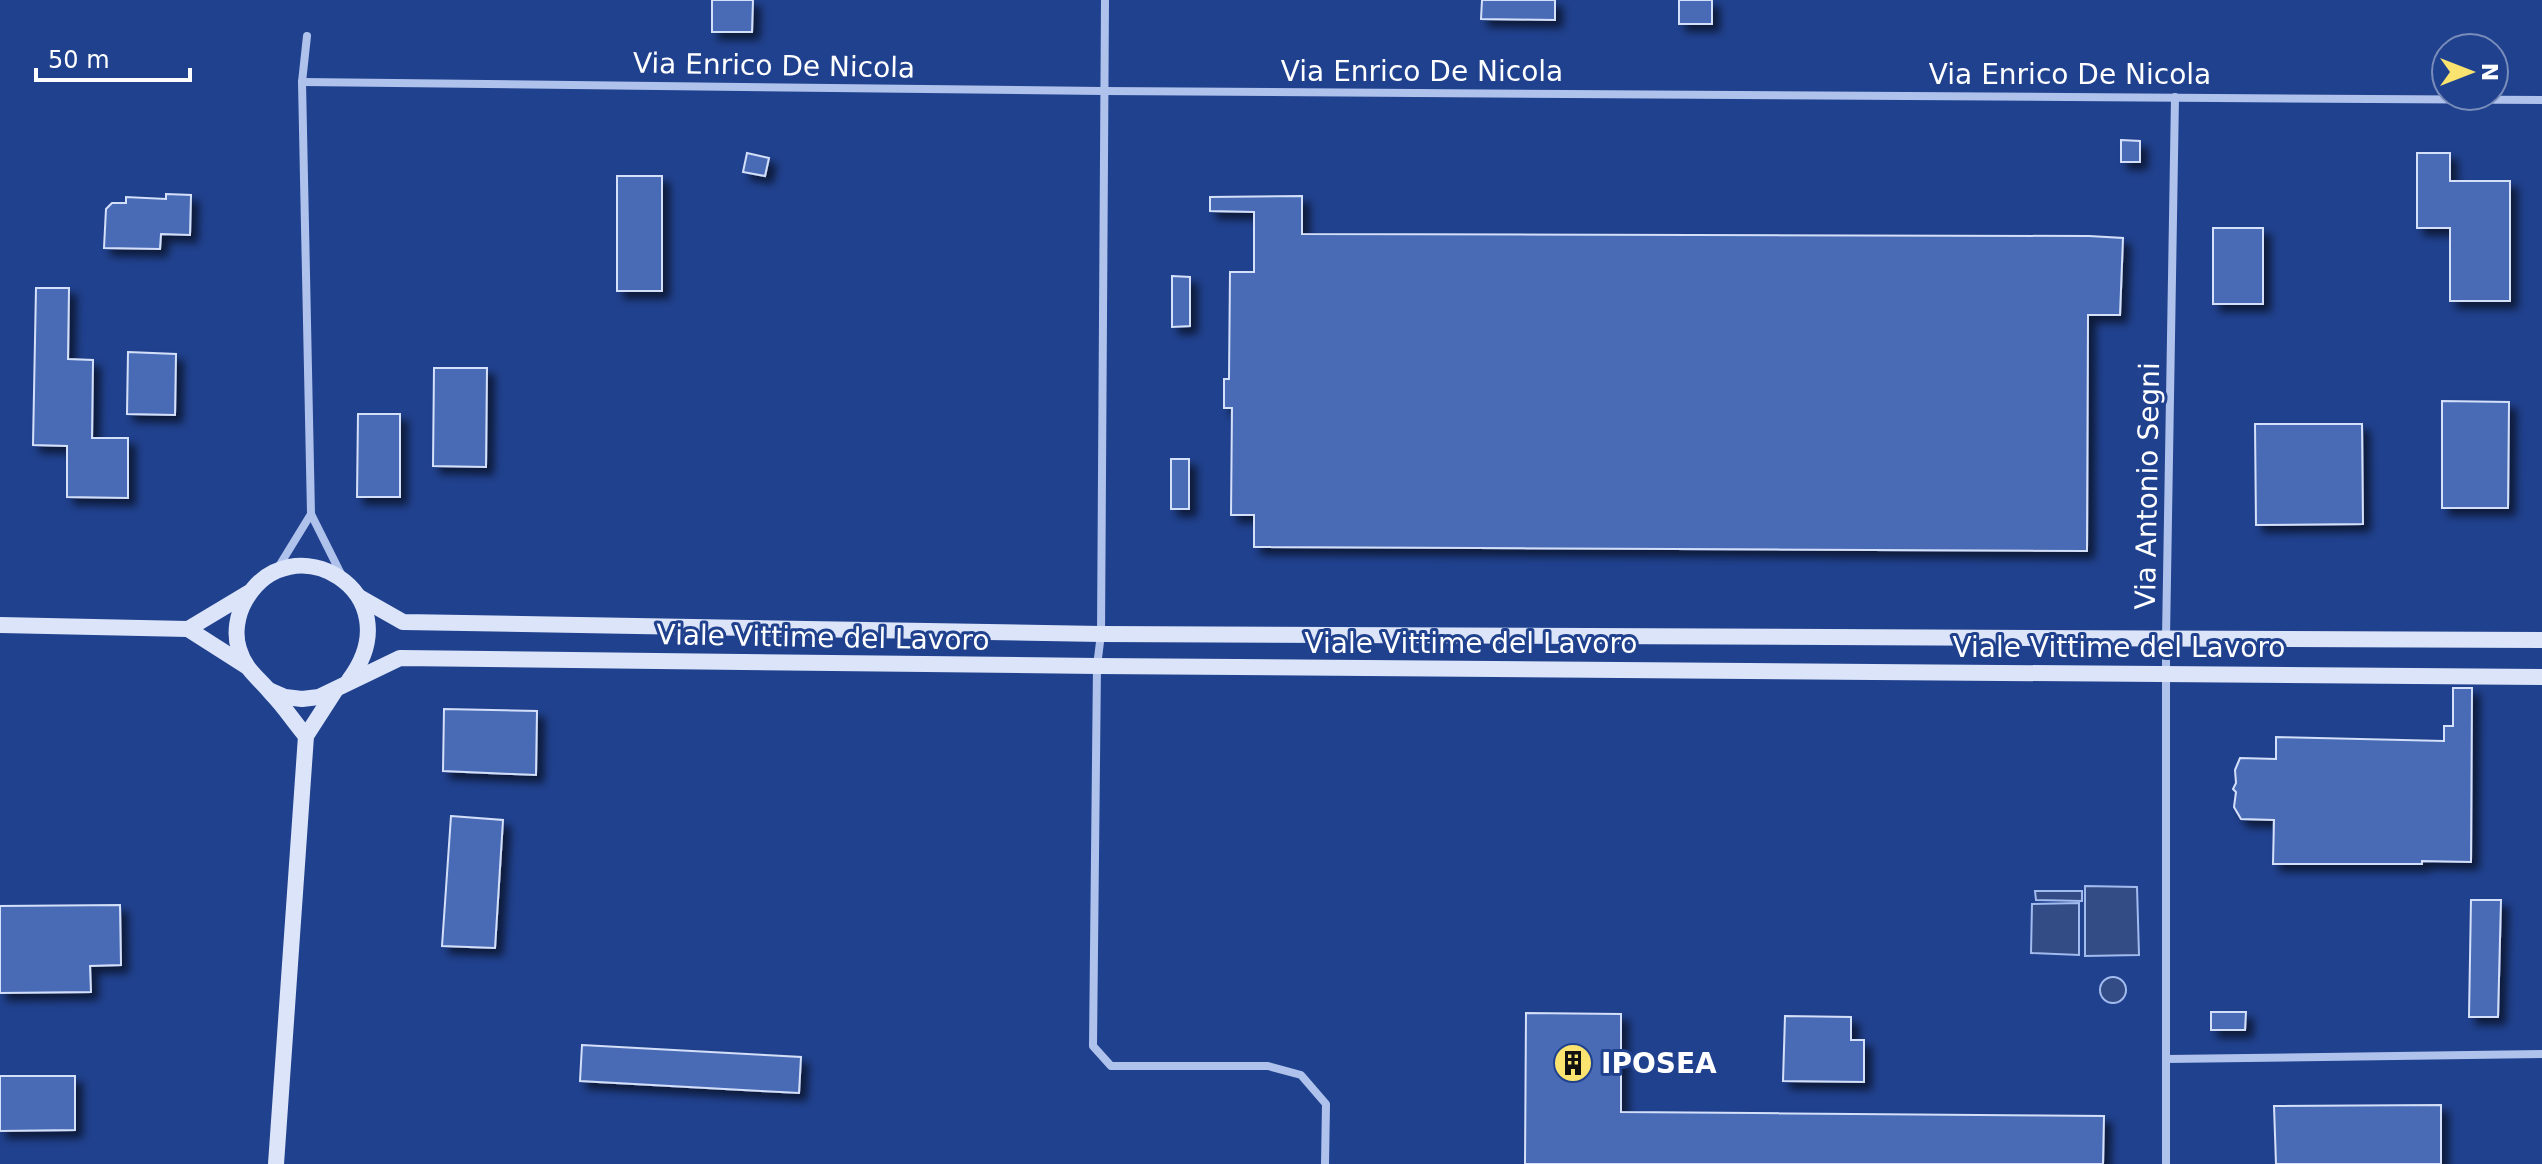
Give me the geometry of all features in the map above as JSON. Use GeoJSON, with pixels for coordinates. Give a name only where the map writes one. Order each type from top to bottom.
{"type":"FeatureCollection","features":[{"type":"Feature","properties":{"kind":"street"},"geometry":{"type":"LineString","coordinates":[[1105,0],[1101,634],[1097,666],[1093,1046],[1111,1066],[1268,1066],[1301,1075],[1326,1104],[1325,1164]]}},
{"type":"Feature","properties":{"kind":"street"},"geometry":{"type":"LineString","coordinates":[[276,1164],[306,736],[362,663],[369,641],[368,618],[359,597],[345,581],[311,514],[302,82],[307,36]]}},
{"type":"Feature","properties":{"kind":"street","name":"Via Enrico De Nicola"},"geometry":{"type":"LineString","coordinates":[[302,82],[1103,91],[2542,100]]}},
{"type":"Feature","properties":{"kind":"street","name":"Via Antonio Segni"},"geometry":{"type":"LineString","coordinates":[[2166,1164],[2166,638],[2175,97]]}},
{"type":"Feature","properties":{"kind":"street"},"geometry":{"type":"LineString","coordinates":[[275,573],[311,514]]}},
{"type":"Feature","properties":{"kind":"street"},"geometry":{"type":"LineString","coordinates":[[188,629],[283,569],[303,566],[325,569],[345,581]]}},
{"type":"Feature","properties":{"kind":"street"},"geometry":{"type":"LineString","coordinates":[[250,592],[241,609],[237,628],[238,648],[256,679],[269,690],[306,736]]}},
{"type":"Feature","properties":{"kind":"street","name":"Viale Vittime del Lavoro"},"geometry":{"type":"LineString","coordinates":[[359,597],[403,622],[1101,634],[2542,640]]}},
{"type":"Feature","properties":{"kind":"street"},"geometry":{"type":"LineString","coordinates":[[0,625],[188,629],[246,666]]}},
{"type":"Feature","properties":{"kind":"street","name":"Viale Vittime del Lavoro"},"geometry":{"type":"LineString","coordinates":[[342,686],[400,658],[2542,677]]}},
{"type":"Feature","properties":{"kind":"street"},"geometry":{"type":"LineString","coordinates":[[269,690],[285,697],[302,699],[319,697],[342,686]]}},
{"type":"Feature","properties":{"kind":"street"},"geometry":{"type":"LineString","coordinates":[[2166,1059],[2542,1054]]}},
{"type":"Feature","properties":{"kind":"water"},"geometry":{"type":"Polygon","coordinates":[[[2085,886],[2137,887],[2139,955],[2085,956],[2085,886]]]}},
{"type":"Feature","properties":{"kind":"water"},"geometry":{"type":"Polygon","coordinates":[[[2035,891],[2082,891],[2082,901],[2036,900],[2035,891]]]}},
{"type":"Feature","properties":{"kind":"water"},"geometry":{"type":"Polygon","coordinates":[[[2079,903],[2079,955],[2031,953],[2032,904],[2079,903]]]}},
{"type":"Feature","properties":{"kind":"water"},"geometry":{"type":"Polygon","coordinates":[[[2113,977],[2122,981],[2126,990],[2122,999],[2113,1003],[2104,999],[2100,990],[2104,981],[2113,977]]]}},
{"type":"Feature","properties":{"kind":"building"},"geometry":{"type":"Polygon","coordinates":[[[712,0],[753,0],[752,32],[712,32],[712,0]]]}},
{"type":"Feature","properties":{"kind":"building"},"geometry":{"type":"Polygon","coordinates":[[[1482,0],[1555,0],[1555,20],[1481,19],[1482,0]]]}},
{"type":"Feature","properties":{"kind":"building"},"geometry":{"type":"Polygon","coordinates":[[[1679,0],[1712,0],[1712,24],[1679,24],[1679,0]]]}},
{"type":"Feature","properties":{"kind":"building"},"geometry":{"type":"Polygon","coordinates":[[[2121,140],[2140,141],[2140,162],[2121,162],[2121,140]]]}},
{"type":"Feature","properties":{"kind":"building"},"geometry":{"type":"Polygon","coordinates":[[[747,153],[769,158],[765,176],[743,172],[747,153]]]}},
{"type":"Feature","properties":{"kind":"building"},"geometry":{"type":"Polygon","coordinates":[[[2417,153],[2450,153],[2450,181],[2510,181],[2510,301],[2450,301],[2450,228],[2417,228],[2417,153]]]}},
{"type":"Feature","properties":{"kind":"building"},"geometry":{"type":"Polygon","coordinates":[[[617,176],[662,176],[662,291],[617,291],[617,176]]]}},
{"type":"Feature","properties":{"kind":"building"},"geometry":{"type":"Polygon","coordinates":[[[166,194],[191,195],[190,235],[161,234],[160,249],[104,248],[106,209],[112,203],[126,203],[126,197],[166,199],[166,194]]]}},
{"type":"Feature","properties":{"kind":"building"},"geometry":{"type":"Polygon","coordinates":[[[1302,196],[1302,234],[2123,238],[2120,315],[2088,315],[2087,551],[1254,547],[1254,515],[1231,515],[1232,408],[1224,408],[1224,379],[1229,379],[1230,272],[1254,272],[1254,212],[1210,211],[1210,197],[1302,196]]]}},
{"type":"Feature","properties":{"kind":"building"},"geometry":{"type":"Polygon","coordinates":[[[2213,228],[2263,228],[2263,304],[2213,304],[2213,228]]]}},
{"type":"Feature","properties":{"kind":"building"},"geometry":{"type":"Polygon","coordinates":[[[1172,276],[1190,277],[1190,326],[1172,327],[1172,276]]]}},
{"type":"Feature","properties":{"kind":"building"},"geometry":{"type":"Polygon","coordinates":[[[36,288],[69,288],[68,359],[93,360],[92,438],[128,438],[128,498],[67,497],[67,446],[33,445],[36,288]]]}},
{"type":"Feature","properties":{"kind":"building"},"geometry":{"type":"Polygon","coordinates":[[[128,352],[176,354],[175,415],[127,414],[128,352]]]}},
{"type":"Feature","properties":{"kind":"building"},"geometry":{"type":"Polygon","coordinates":[[[434,368],[487,368],[486,467],[433,466],[434,368]]]}},
{"type":"Feature","properties":{"kind":"building"},"geometry":{"type":"Polygon","coordinates":[[[2442,401],[2509,402],[2508,508],[2442,508],[2442,401]]]}},
{"type":"Feature","properties":{"kind":"building"},"geometry":{"type":"Polygon","coordinates":[[[358,414],[400,414],[400,497],[357,497],[358,414]]]}},
{"type":"Feature","properties":{"kind":"building"},"geometry":{"type":"Polygon","coordinates":[[[2255,424],[2362,424],[2363,524],[2256,525],[2255,424]]]}},
{"type":"Feature","properties":{"kind":"building"},"geometry":{"type":"Polygon","coordinates":[[[1171,459],[1189,459],[1189,509],[1171,509],[1171,459]]]}},
{"type":"Feature","properties":{"kind":"building"},"geometry":{"type":"Polygon","coordinates":[[[2453,688],[2472,688],[2471,862],[2273,864],[2274,820],[2241,819],[2234,807],[2235,770],[2240,758],[2276,759],[2276,737],[2444,741],[2444,726],[2453,726],[2453,688]]]}},
{"type":"Feature","properties":{"kind":"building"},"geometry":{"type":"Polygon","coordinates":[[[444,709],[537,711],[536,775],[443,771],[444,709]]]}},
{"type":"Feature","properties":{"kind":"building"},"geometry":{"type":"Polygon","coordinates":[[[451,816],[503,820],[495,948],[442,946],[451,816]]]}},
{"type":"Feature","properties":{"kind":"building"},"geometry":{"type":"Polygon","coordinates":[[[2471,900],[2501,900],[2498,1017],[2469,1017],[2471,900]]]}},
{"type":"Feature","properties":{"kind":"building"},"geometry":{"type":"Polygon","coordinates":[[[120,905],[121,965],[90,966],[91,992],[0,993],[0,906],[120,905]]]}},
{"type":"Feature","properties":{"kind":"building"},"geometry":{"type":"Polygon","coordinates":[[[2211,1012],[2246,1012],[2245,1030],[2211,1030],[2211,1012]]]}},
{"type":"Feature","properties":{"kind":"building","name":"IPOSEA"},"geometry":{"type":"Polygon","coordinates":[[[1526,1013],[1621,1014],[1621,1112],[2104,1116],[2103,1164],[1525,1164],[1526,1013]]]}},
{"type":"Feature","properties":{"kind":"building"},"geometry":{"type":"Polygon","coordinates":[[[1785,1016],[1851,1017],[1851,1040],[1864,1040],[1864,1082],[1783,1081],[1785,1016]]]}},
{"type":"Feature","properties":{"kind":"building"},"geometry":{"type":"Polygon","coordinates":[[[582,1045],[801,1057],[799,1093],[580,1081],[582,1045]]]}},
{"type":"Feature","properties":{"kind":"building"},"geometry":{"type":"Polygon","coordinates":[[[0,1076],[75,1076],[75,1130],[0,1131],[0,1076]]]}},
{"type":"Feature","properties":{"kind":"building"},"geometry":{"type":"Polygon","coordinates":[[[2441,1105],[2441,1164],[2276,1164],[2274,1106],[2441,1105]]]}},
{"type":"Feature","properties":{"kind":"place","name":"IPOSEA"},"geometry":{"type":"Point","coordinates":[1573,1063]}}]}
